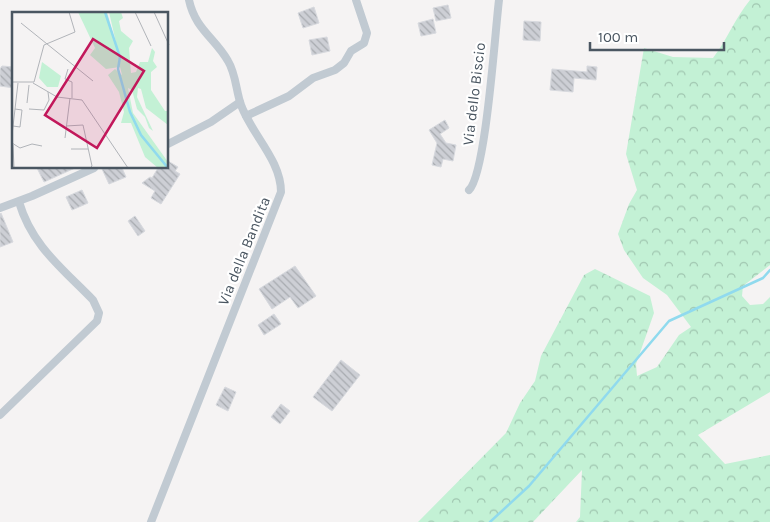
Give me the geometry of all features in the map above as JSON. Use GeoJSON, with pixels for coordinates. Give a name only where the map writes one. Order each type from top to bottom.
{"type":"FeatureCollection","features":[{"type":"Feature","properties":{"kind":"street","name":"Via della Bandita"},"geometry":{"type":"LineString","coordinates":[[151,522],[281,195],[277,171],[246,116],[240,102],[229,62],[200,27],[189,0]]}},
{"type":"Feature","properties":{"kind":"street"},"geometry":{"type":"LineString","coordinates":[[246,116],[289,96],[313,78],[335,70],[344,63],[351,51],[364,43],[367,33],[356,0]]}},
{"type":"Feature","properties":{"kind":"street","name":"Via dello Biscio"},"geometry":{"type":"LineString","coordinates":[[469,190],[476,182],[482,148],[499,0]]}},
{"type":"Feature","properties":{"kind":"street"},"geometry":{"type":"LineString","coordinates":[[169,143],[211,122],[240,102]]}},
{"type":"Feature","properties":{"kind":"street"},"geometry":{"type":"LineString","coordinates":[[0,208],[18,202],[92,169]]}},
{"type":"Feature","properties":{"kind":"street"},"geometry":{"type":"LineString","coordinates":[[0,415],[97,320],[100,312],[95,302],[33,237],[18,202]]}},
{"type":"Feature","properties":{"kind":"green space"},"geometry":{"type":"Polygon","coordinates":[[[750,0],[770,0],[770,265],[743,286],[742,296],[750,305],[763,304],[770,297],[770,392],[698,435],[725,464],[770,455],[770,522],[576,522],[580,517],[582,470],[533,522],[418,522],[506,433],[520,403],[535,381],[541,356],[584,275],[595,269],[650,296],[654,313],[636,364],[637,376],[657,367],[679,335],[691,327],[667,295],[643,278],[624,250],[618,234],[629,204],[637,190],[626,154],[644,48],[673,57],[713,58],[750,0]]]}},
{"type":"Feature","properties":{"kind":"building"},"geometry":{"type":"Polygon","coordinates":[[[448,5],[451,18],[436,21],[433,8],[448,5]]]}},
{"type":"Feature","properties":{"kind":"building"},"geometry":{"type":"Polygon","coordinates":[[[314,7],[319,23],[303,28],[298,13],[314,7]]]}},
{"type":"Feature","properties":{"kind":"building"},"geometry":{"type":"Polygon","coordinates":[[[433,19],[436,33],[421,36],[418,23],[433,19]]]}},
{"type":"Feature","properties":{"kind":"building"},"geometry":{"type":"Polygon","coordinates":[[[524,21],[541,22],[540,41],[523,40],[524,21]]]}},
{"type":"Feature","properties":{"kind":"building"},"geometry":{"type":"Polygon","coordinates":[[[327,37],[330,51],[312,55],[309,40],[327,37]]]}},
{"type":"Feature","properties":{"kind":"building"},"geometry":{"type":"Polygon","coordinates":[[[2,66],[12,67],[12,88],[0,86],[0,69],[2,66]]]}},
{"type":"Feature","properties":{"kind":"building"},"geometry":{"type":"Polygon","coordinates":[[[587,66],[597,67],[596,80],[574,78],[573,92],[550,90],[552,69],[587,72],[587,66]]]}},
{"type":"Feature","properties":{"kind":"building"},"geometry":{"type":"Polygon","coordinates":[[[445,120],[449,128],[440,134],[446,143],[456,145],[453,161],[443,159],[441,167],[432,165],[437,143],[429,130],[445,120]]]}},
{"type":"Feature","properties":{"kind":"building"},"geometry":{"type":"Polygon","coordinates":[[[169,162],[178,167],[175,171],[180,174],[161,204],[151,198],[155,191],[142,183],[150,177],[152,178],[157,169],[169,169],[169,162]]]}},
{"type":"Feature","properties":{"kind":"building"},"geometry":{"type":"Polygon","coordinates":[[[38,169],[73,169],[44,182],[38,169]]]}},
{"type":"Feature","properties":{"kind":"building"},"geometry":{"type":"Polygon","coordinates":[[[102,169],[122,169],[126,177],[109,184],[102,169]]]}},
{"type":"Feature","properties":{"kind":"building"},"geometry":{"type":"Polygon","coordinates":[[[82,190],[88,203],[72,210],[66,197],[82,190]]]}},
{"type":"Feature","properties":{"kind":"building"},"geometry":{"type":"Polygon","coordinates":[[[0,214],[13,242],[0,247],[0,214]]]}},
{"type":"Feature","properties":{"kind":"building"},"geometry":{"type":"Polygon","coordinates":[[[135,216],[145,231],[138,236],[128,221],[135,216]]]}},
{"type":"Feature","properties":{"kind":"building"},"geometry":{"type":"Polygon","coordinates":[[[295,266],[316,296],[298,308],[290,297],[272,309],[259,289],[295,266]]]}},
{"type":"Feature","properties":{"kind":"building"},"geometry":{"type":"Polygon","coordinates":[[[274,314],[281,324],[264,335],[258,325],[274,314]]]}},
{"type":"Feature","properties":{"kind":"building"},"geometry":{"type":"Polygon","coordinates":[[[341,360],[360,375],[332,411],[313,397],[341,360]]]}},
{"type":"Feature","properties":{"kind":"building"},"geometry":{"type":"Polygon","coordinates":[[[225,387],[236,392],[228,411],[216,405],[225,387]]]}},
{"type":"Feature","properties":{"kind":"building"},"geometry":{"type":"Polygon","coordinates":[[[281,404],[290,411],[280,424],[271,417],[281,404]]]}},
{"type":"Feature","properties":{"kind":"waterway"},"geometry":{"type":"LineString","coordinates":[[490,522],[529,486],[669,321],[763,278],[770,270]]}}]}
